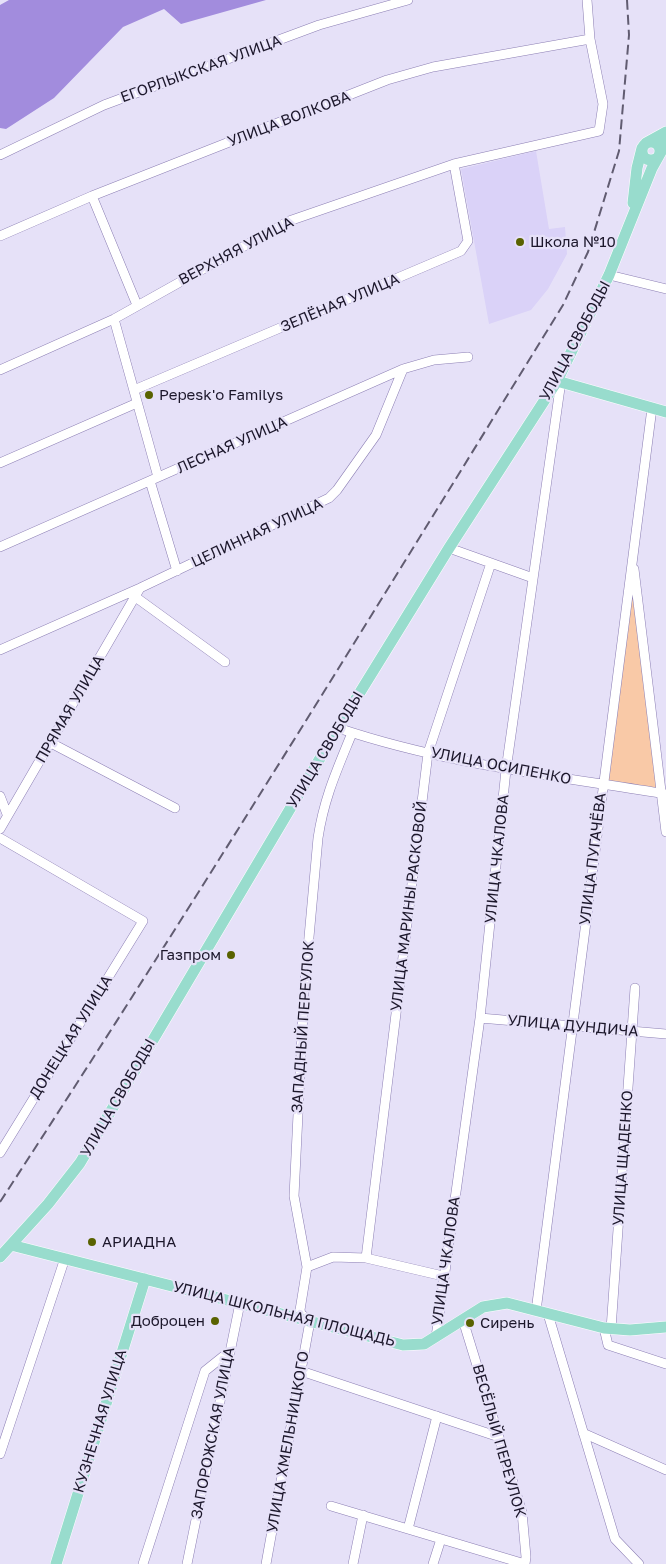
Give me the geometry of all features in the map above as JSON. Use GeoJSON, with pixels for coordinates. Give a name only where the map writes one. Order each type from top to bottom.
{"type":"FeatureCollection","features":[{"type":"Feature","properties":{"kind":"main road"},"geometry":{"type":"LineString","coordinates":[[627,229],[633,207],[637,168],[644,146],[666,132]]}},
{"type":"Feature","properties":{"kind":"main road"},"geometry":{"type":"LineString","coordinates":[[644,146],[643,154],[650,160],[656,158],[663,148]]}},
{"type":"Feature","properties":{"kind":"main road"},"geometry":{"type":"LineString","coordinates":[[627,229],[652,168],[663,148]]}},
{"type":"Feature","properties":{"kind":"main road","name":"УЛИЦА СВОБОДЫ"},"geometry":{"type":"LineString","coordinates":[[0,1257],[48,1204],[80,1163],[338,728],[449,548],[559,381],[609,275],[627,229]]}},
{"type":"Feature","properties":{"kind":"main road"},"geometry":{"type":"LineString","coordinates":[[559,381],[666,412]]}},
{"type":"Feature","properties":{"kind":"main road","name":"УЛИЦА ШКОЛЬНАЯ ПЛОЩАДЬ"},"geometry":{"type":"LineString","coordinates":[[12,1244],[403,1345],[424,1344],[484,1307],[507,1303],[608,1328],[630,1330],[666,1327]]}},
{"type":"Feature","properties":{"kind":"main road","name":"КУЗНЕЧНАЯ УЛИЦА"},"geometry":{"type":"LineString","coordinates":[[56,1564],[145,1279]]}},
{"type":"Feature","properties":{"kind":"street","name":"ЕГОРЛЫКСКАЯ УЛИЦА"},"geometry":{"type":"LineString","coordinates":[[0,155],[104,105],[319,25],[408,0]]}},
{"type":"Feature","properties":{"kind":"street"},"geometry":{"type":"LineString","coordinates":[[587,0],[590,39]]}},
{"type":"Feature","properties":{"kind":"street","name":"ВЕРХНЯЯ УЛИЦА"},"geometry":{"type":"LineString","coordinates":[[0,370],[114,318],[289,221],[454,164],[599,131],[603,104],[590,39]]}},
{"type":"Feature","properties":{"kind":"street","name":"УЛИЦА ВОЛКОВА"},"geometry":{"type":"LineString","coordinates":[[0,236],[92,196],[387,80],[433,67],[590,39]]}},
{"type":"Feature","properties":{"kind":"street","name":"ЗЕЛЁНАЯ УЛИЦА"},"geometry":{"type":"LineString","coordinates":[[134,390],[462,251],[468,241],[454,164]]}},
{"type":"Feature","properties":{"kind":"street"},"geometry":{"type":"LineString","coordinates":[[92,196],[137,306]]}},
{"type":"Feature","properties":{"kind":"street"},"geometry":{"type":"LineString","coordinates":[[609,275],[666,288]]}},
{"type":"Feature","properties":{"kind":"street"},"geometry":{"type":"LineString","coordinates":[[114,318],[138,403],[176,571]]}},
{"type":"Feature","properties":{"kind":"street","name":"ЛЕСНАЯ УЛИЦА"},"geometry":{"type":"LineString","coordinates":[[0,547],[403,369],[434,360],[468,357]]}},
{"type":"Feature","properties":{"kind":"street","name":"ЦЕЛИННАЯ УЛИЦА"},"geometry":{"type":"LineString","coordinates":[[0,650],[135,592],[329,498],[337,490],[376,435],[403,369]]}},
{"type":"Feature","properties":{"kind":"street","name":"УЛИЦА ЧКАЛОВА"},"geometry":{"type":"LineString","coordinates":[[436,1337],[480,1018],[506,770],[534,578],[559,381]]}},
{"type":"Feature","properties":{"kind":"street"},"geometry":{"type":"LineString","coordinates":[[0,464],[138,403]]}},
{"type":"Feature","properties":{"kind":"street","name":"УЛИЦА ПУГАЧЁВА"},"geometry":{"type":"LineString","coordinates":[[536,1311],[652,408]]}},
{"type":"Feature","properties":{"kind":"street"},"geometry":{"type":"LineString","coordinates":[[449,548],[534,578]]}},
{"type":"Feature","properties":{"kind":"street"},"geometry":{"type":"LineString","coordinates":[[632,556],[664,794],[666,832]]}},
{"type":"Feature","properties":{"kind":"street","name":"УЛИЦА МАРИНЫ РАСКОВОЙ"},"geometry":{"type":"LineString","coordinates":[[366,1258],[428,753],[491,563]]}},
{"type":"Feature","properties":{"kind":"street"},"geometry":{"type":"LineString","coordinates":[[135,592],[225,662]]}},
{"type":"Feature","properties":{"kind":"street","name":"ПРЯМАЯ УЛИЦА"},"geometry":{"type":"LineString","coordinates":[[0,829],[135,592]]}},
{"type":"Feature","properties":{"kind":"street","name":"УЛИЦА ОСИПЕНКО"},"geometry":{"type":"LineString","coordinates":[[338,728],[428,753],[506,770],[664,794]]}},
{"type":"Feature","properties":{"kind":"street","name":"ЗАПАДНЫЙ ПЕРЕУЛОК"},"geometry":{"type":"LineString","coordinates":[[310,1321],[301,1314],[300,1310],[307,1267],[294,1196],[304,992],[317,848],[322,814],[327,793],[352,733]]}},
{"type":"Feature","properties":{"kind":"street"},"geometry":{"type":"LineString","coordinates":[[51,742],[175,808]]}},
{"type":"Feature","properties":{"kind":"street"},"geometry":{"type":"LineString","coordinates":[[0,796],[7,814]]}},
{"type":"Feature","properties":{"kind":"street","name":"ДОНЕЦКАЯ УЛИЦА"},"geometry":{"type":"LineString","coordinates":[[0,838],[143,921],[0,1153]]}},
{"type":"Feature","properties":{"kind":"street","name":"УЛИЦА ЩАДЕНКО"},"geometry":{"type":"LineString","coordinates":[[608,1328],[635,988]]}},
{"type":"Feature","properties":{"kind":"street","name":"УЛИЦА ДУНДИЧА"},"geometry":{"type":"LineString","coordinates":[[480,1018],[666,1034]]}},
{"type":"Feature","properties":{"kind":"street"},"geometry":{"type":"LineString","coordinates":[[307,1267],[333,1257],[366,1258],[443,1276]]}},
{"type":"Feature","properties":{"kind":"street"},"geometry":{"type":"LineString","coordinates":[[0,1454],[65,1258]]}},
{"type":"Feature","properties":{"kind":"street","name":"ЗАПОРОЖСКАЯ УЛИЦА"},"geometry":{"type":"LineString","coordinates":[[188,1564],[240,1303]]}},
{"type":"Feature","properties":{"kind":"street"},"geometry":{"type":"LineString","coordinates":[[548,1314],[615,1539],[638,1564]]}},
{"type":"Feature","properties":{"kind":"street","name":"ВЕСЁЛЫЙ ПЕРЕУЛОК"},"geometry":{"type":"LineString","coordinates":[[463,1320],[522,1512],[525,1564]]}},
{"type":"Feature","properties":{"kind":"street","name":"УЛИЦА ХМЕЛЬНИЦКОГО"},"geometry":{"type":"LineString","coordinates":[[266,1564],[310,1321]]}},
{"type":"Feature","properties":{"kind":"street"},"geometry":{"type":"LineString","coordinates":[[608,1328],[608,1345],[666,1364]]}},
{"type":"Feature","properties":{"kind":"street"},"geometry":{"type":"LineString","coordinates":[[143,1564],[205,1372],[230,1351]]}},
{"type":"Feature","properties":{"kind":"street"},"geometry":{"type":"LineString","coordinates":[[301,1371],[499,1437]]}},
{"type":"Feature","properties":{"kind":"street"},"geometry":{"type":"LineString","coordinates":[[408,1529],[437,1416]]}},
{"type":"Feature","properties":{"kind":"street"},"geometry":{"type":"LineString","coordinates":[[584,1433],[666,1470]]}},
{"type":"Feature","properties":{"kind":"street"},"geometry":{"type":"LineString","coordinates":[[331,1506],[525,1564]]}},
{"type":"Feature","properties":{"kind":"street"},"geometry":{"type":"LineString","coordinates":[[353,1564],[363,1516]]}},
{"type":"Feature","properties":{"kind":"street"},"geometry":{"type":"LineString","coordinates":[[433,1564],[442,1539]]}},
{"type":"Feature","properties":{"kind":"shaded area"},"geometry":{"type":"Polygon","coordinates":[[[9,0],[266,0],[181,24],[164,9],[123,27],[54,98],[6,129],[0,128],[0,5],[9,0]]]}},
{"type":"Feature","properties":{"kind":"shaded area","name":"Школа №10"},"geometry":{"type":"Polygon","coordinates":[[[536,151],[549,229],[565,227],[567,254],[548,289],[531,310],[489,324],[461,169],[536,151]]]}},
{"type":"Feature","properties":{"kind":"shaded area"},"geometry":{"type":"Polygon","coordinates":[[[632,556],[661,794],[600,784],[632,556]]]}},
{"type":"Feature","properties":{"kind":"railway"},"geometry":{"type":"LineString","coordinates":[[0,1202],[214,867],[563,305],[588,252],[619,151],[629,35],[627,0]]}},
{"type":"Feature","properties":{"kind":"place","name":"Школа №10"},"geometry":{"type":"Point","coordinates":[520,242]}},
{"type":"Feature","properties":{"kind":"place","name":"Pepesk'o Familys"},"geometry":{"type":"Point","coordinates":[149,395]}},
{"type":"Feature","properties":{"kind":"place","name":"Газпром"},"geometry":{"type":"Point","coordinates":[231,955]}},
{"type":"Feature","properties":{"kind":"place","name":"АРИАДНА"},"geometry":{"type":"Point","coordinates":[92,1242]}},
{"type":"Feature","properties":{"kind":"place","name":"Доброцен"},"geometry":{"type":"Point","coordinates":[215,1321]}},
{"type":"Feature","properties":{"kind":"place","name":"Сирень"},"geometry":{"type":"Point","coordinates":[470,1323]}}]}
